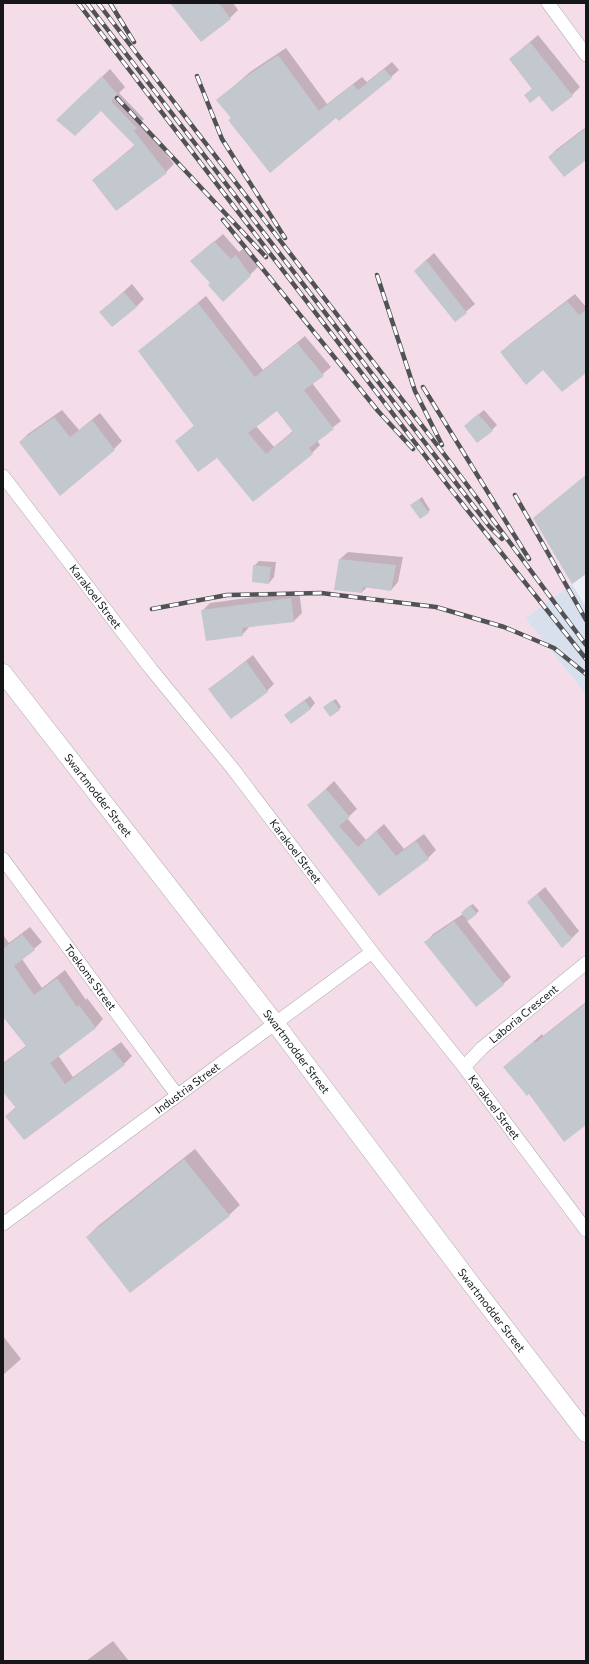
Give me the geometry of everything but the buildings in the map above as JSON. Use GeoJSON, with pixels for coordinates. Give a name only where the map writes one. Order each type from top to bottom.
{"type":"FeatureCollection","features":[{"type":"Feature","properties":{"kind":"main road","name":"Swartmodder Street"},"geometry":{"type":"LineString","coordinates":[[3,673],[275,1023],[466,1277],[586,1433]]}},
{"type":"Feature","properties":{"kind":"street"},"geometry":{"type":"LineString","coordinates":[[548,3],[586,55]]}},
{"type":"Feature","properties":{"kind":"street","name":"Karakoel Street"},"geometry":{"type":"LineString","coordinates":[[3,476],[151,669],[233,769],[372,952],[464,1068],[586,1230]]}},
{"type":"Feature","properties":{"kind":"street","name":"Toekoms Street"},"geometry":{"type":"LineString","coordinates":[[3,859],[177,1095]]}},
{"type":"Feature","properties":{"kind":"street","name":"Industria Street"},"geometry":{"type":"LineString","coordinates":[[3,1224],[372,952]]}},
{"type":"Feature","properties":{"kind":"street","name":"Laboria Crescent"},"geometry":{"type":"LineString","coordinates":[[464,1068],[488,1043],[586,963]]}},
{"type":"Feature","properties":{"kind":"shaded area"},"geometry":{"type":"Polygon","coordinates":[[[3,3],[586,3],[586,574],[525,618],[586,695],[586,1661],[3,1661],[3,3]]]}},
{"type":"Feature","properties":{"kind":"shaded area"},"geometry":{"type":"Polygon","coordinates":[[[572,584],[586,607],[586,695],[525,618],[572,584]]]}},
{"type":"Feature","properties":{"kind":"railway"},"geometry":{"type":"LineString","coordinates":[[78,3],[449,487],[586,659]]}},
{"type":"Feature","properties":{"kind":"railway"},"geometry":{"type":"LineString","coordinates":[[87,3],[489,526],[502,539]]}},
{"type":"Feature","properties":{"kind":"railway"},"geometry":{"type":"LineString","coordinates":[[98,3],[450,462],[586,645]]}},
{"type":"Feature","properties":{"kind":"railway"},"geometry":{"type":"LineString","coordinates":[[110,3],[134,42]]}},
{"type":"Feature","properties":{"kind":"railway"},"geometry":{"type":"LineString","coordinates":[[197,76],[222,139],[285,238]]}},
{"type":"Feature","properties":{"kind":"railway"},"geometry":{"type":"LineString","coordinates":[[117,98],[266,257]]}},
{"type":"Feature","properties":{"kind":"railway"},"geometry":{"type":"LineString","coordinates":[[223,220],[378,411],[413,449]]}},
{"type":"Feature","properties":{"kind":"railway"},"geometry":{"type":"LineString","coordinates":[[377,275],[415,391],[442,445]]}},
{"type":"Feature","properties":{"kind":"railway"},"geometry":{"type":"LineString","coordinates":[[423,387],[529,559]]}},
{"type":"Feature","properties":{"kind":"railway"},"geometry":{"type":"LineString","coordinates":[[515,495],[586,620]]}},
{"type":"Feature","properties":{"kind":"railway"},"geometry":{"type":"LineString","coordinates":[[152,609],[227,595],[321,593],[436,607],[504,627],[554,648],[586,674]]}}]}
